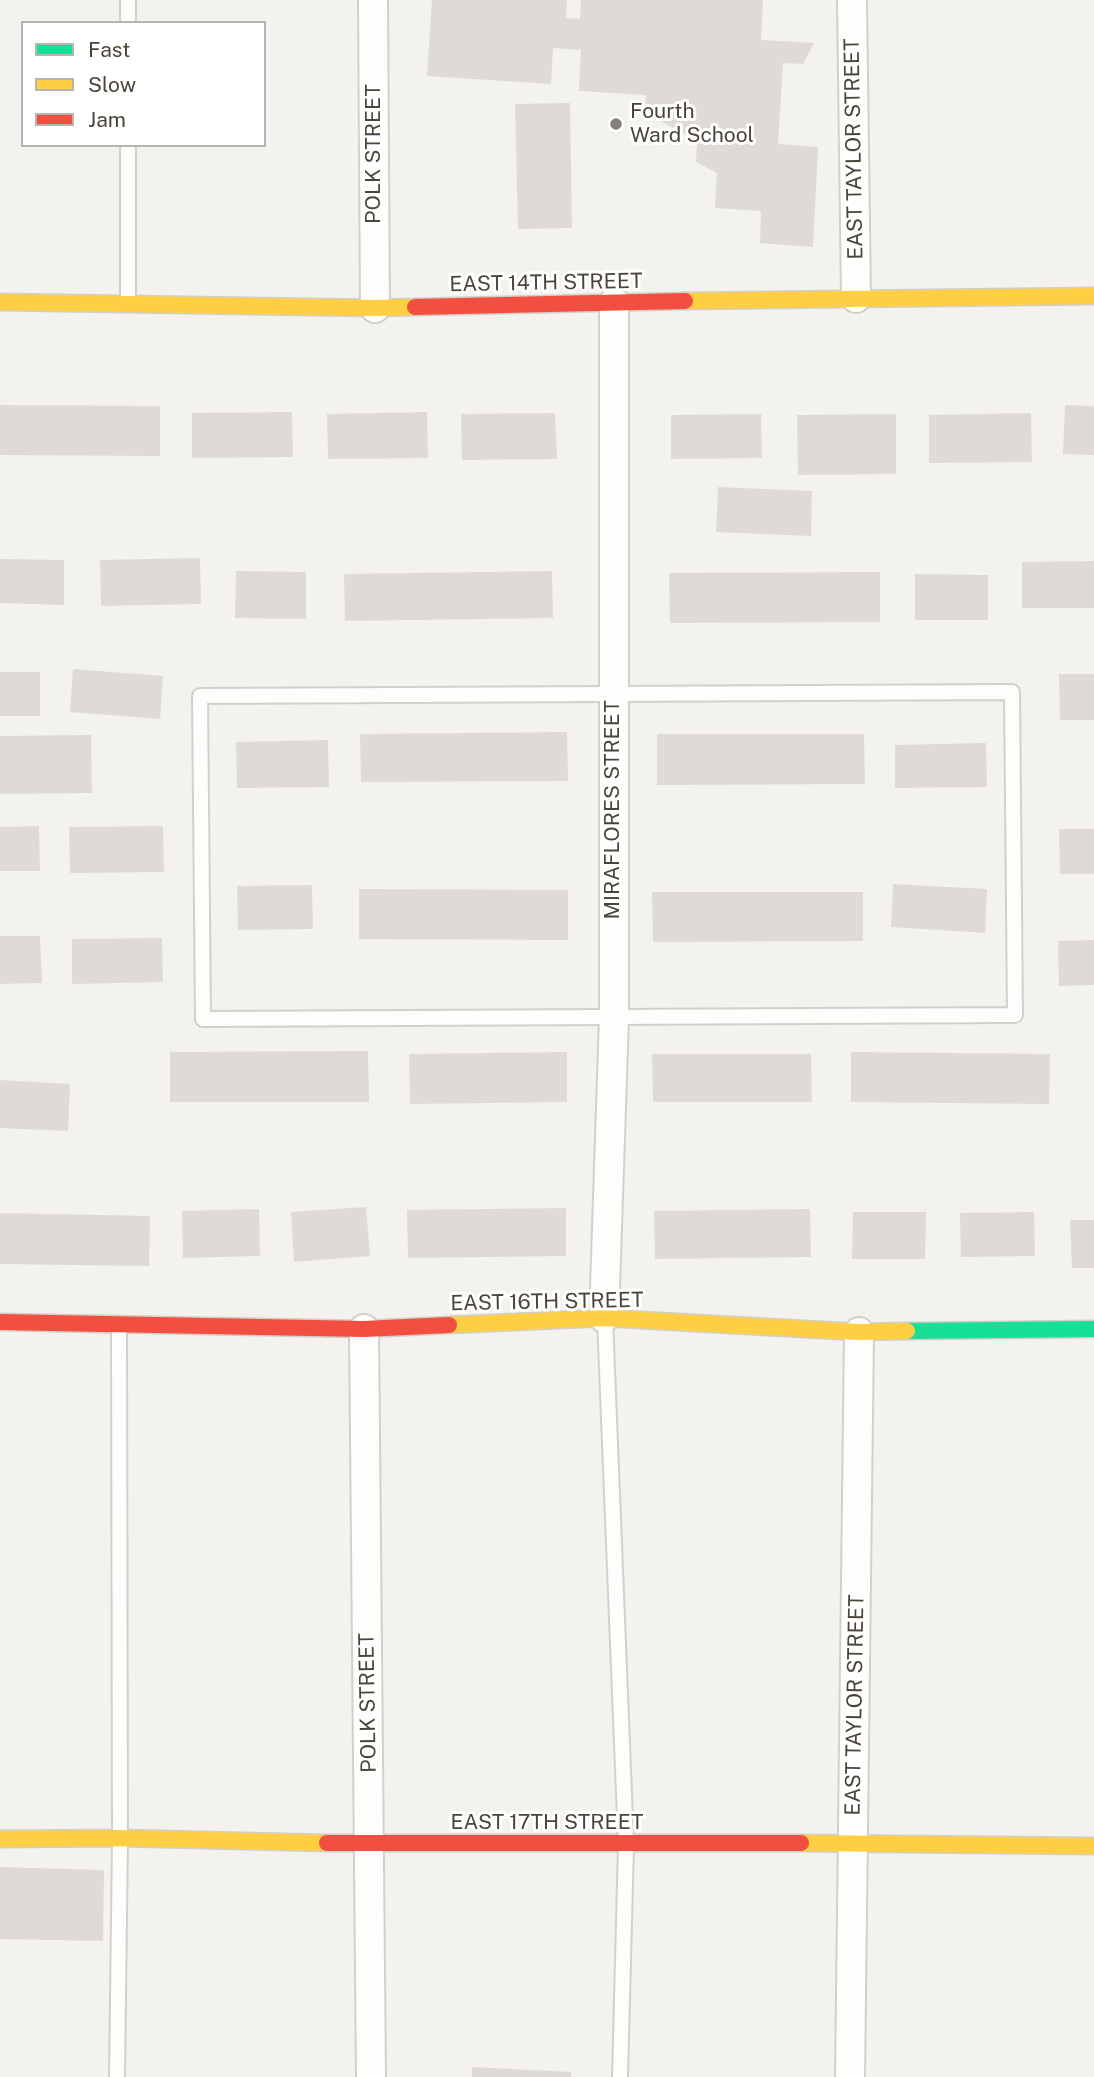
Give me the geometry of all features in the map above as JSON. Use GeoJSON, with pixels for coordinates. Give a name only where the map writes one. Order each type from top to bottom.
{"type":"FeatureCollection","features":[{"type":"Feature","properties":{"kind":"street","name":"POLK STREET"},"geometry":{"type":"LineString","coordinates":[[373,0],[375,308]]}},
{"type":"Feature","properties":{"kind":"street","name":"EAST TAYLOR STREET"},"geometry":{"type":"LineString","coordinates":[[852,0],[856,298]]}},
{"type":"Feature","properties":{"kind":"street","name":"EAST 14TH STREET"},"geometry":{"type":"LineString","coordinates":[[0,302],[375,308],[1094,296]]}},
{"type":"Feature","properties":{"kind":"street","name":"MIRAFLORES STREET"},"geometry":{"type":"LineString","coordinates":[[604,1318],[614,1017],[614,302]]}},
{"type":"Feature","properties":{"kind":"street","name":"EAST 16TH STREET"},"geometry":{"type":"LineString","coordinates":[[0,1322],[364,1329],[604,1318],[859,1332],[1094,1329]]}},
{"type":"Feature","properties":{"kind":"street","name":"POLK STREET"},"geometry":{"type":"LineString","coordinates":[[364,1329],[371,2077]]}},
{"type":"Feature","properties":{"kind":"street","name":"EAST TAYLOR STREET"},"geometry":{"type":"LineString","coordinates":[[850,2077],[859,1332]]}},
{"type":"Feature","properties":{"kind":"street","name":"EAST 17TH STREET"},"geometry":{"type":"LineString","coordinates":[[0,1839],[120,1838],[370,1844],[854,1843],[1094,1846]]}},
{"type":"Feature","properties":{"kind":"lane"},"geometry":{"type":"LineString","coordinates":[[128,0],[128,21]]}},
{"type":"Feature","properties":{"kind":"lane"},"geometry":{"type":"LineString","coordinates":[[128,147],[128,304]]}},
{"type":"Feature","properties":{"kind":"lane"},"geometry":{"type":"LineString","coordinates":[[1012,692],[1015,1015],[203,1019],[200,696],[613,694],[1012,692]]}},
{"type":"Feature","properties":{"kind":"lane"},"geometry":{"type":"LineString","coordinates":[[604,1318],[626,1843],[620,2077]]}},
{"type":"Feature","properties":{"kind":"lane"},"geometry":{"type":"LineString","coordinates":[[117,2077],[120,1838],[119,1323]]}},
{"type":"Feature","properties":{"kind":"building"},"geometry":{"type":"Polygon","coordinates":[[[432,0],[567,0],[566,18],[580,19],[581,0],[763,0],[761,40],[814,43],[803,64],[783,63],[778,144],[818,147],[813,247],[760,243],[761,211],[715,208],[717,173],[696,162],[697,141],[645,112],[646,95],[579,91],[581,50],[553,48],[551,84],[427,76],[432,0]]]}},
{"type":"Feature","properties":{"kind":"building"},"geometry":{"type":"Polygon","coordinates":[[[570,103],[572,228],[518,229],[515,104],[570,103]]]}},
{"type":"Feature","properties":{"kind":"building"},"geometry":{"type":"Polygon","coordinates":[[[0,405],[160,406],[160,456],[0,455],[0,405]]]}},
{"type":"Feature","properties":{"kind":"building"},"geometry":{"type":"Polygon","coordinates":[[[1065,405],[1094,406],[1094,455],[1063,454],[1065,405]]]}},
{"type":"Feature","properties":{"kind":"building"},"geometry":{"type":"Polygon","coordinates":[[[292,412],[293,457],[192,458],[192,413],[292,412]]]}},
{"type":"Feature","properties":{"kind":"building"},"geometry":{"type":"Polygon","coordinates":[[[427,412],[428,458],[328,459],[327,414],[427,412]]]}},
{"type":"Feature","properties":{"kind":"building"},"geometry":{"type":"Polygon","coordinates":[[[555,413],[557,459],[462,460],[461,414],[555,413]]]}},
{"type":"Feature","properties":{"kind":"building"},"geometry":{"type":"Polygon","coordinates":[[[1031,413],[1032,462],[929,463],[929,415],[1031,413]]]}},
{"type":"Feature","properties":{"kind":"building"},"geometry":{"type":"Polygon","coordinates":[[[761,414],[762,458],[671,459],[671,415],[761,414]]]}},
{"type":"Feature","properties":{"kind":"building"},"geometry":{"type":"Polygon","coordinates":[[[896,414],[896,474],[798,475],[797,415],[896,414]]]}},
{"type":"Feature","properties":{"kind":"building"},"geometry":{"type":"Polygon","coordinates":[[[718,487],[812,491],[811,536],[716,532],[718,487]]]}},
{"type":"Feature","properties":{"kind":"building"},"geometry":{"type":"Polygon","coordinates":[[[200,558],[201,604],[101,606],[100,560],[200,558]]]}},
{"type":"Feature","properties":{"kind":"building"},"geometry":{"type":"Polygon","coordinates":[[[0,559],[64,560],[64,605],[0,603],[0,559]]]}},
{"type":"Feature","properties":{"kind":"building"},"geometry":{"type":"Polygon","coordinates":[[[1094,561],[1094,608],[1022,608],[1022,562],[1094,561]]]}},
{"type":"Feature","properties":{"kind":"building"},"geometry":{"type":"Polygon","coordinates":[[[236,571],[306,572],[306,619],[235,618],[236,571]]]}},
{"type":"Feature","properties":{"kind":"building"},"geometry":{"type":"Polygon","coordinates":[[[552,571],[553,618],[345,621],[344,574],[552,571]]]}},
{"type":"Feature","properties":{"kind":"building"},"geometry":{"type":"Polygon","coordinates":[[[880,572],[880,622],[670,623],[669,573],[880,572]]]}},
{"type":"Feature","properties":{"kind":"building"},"geometry":{"type":"Polygon","coordinates":[[[915,574],[988,575],[988,620],[915,620],[915,574]]]}},
{"type":"Feature","properties":{"kind":"building"},"geometry":{"type":"Polygon","coordinates":[[[73,669],[163,676],[160,719],[70,712],[73,669]]]}},
{"type":"Feature","properties":{"kind":"building"},"geometry":{"type":"Polygon","coordinates":[[[0,672],[40,672],[40,716],[0,716],[0,672]]]}},
{"type":"Feature","properties":{"kind":"building"},"geometry":{"type":"Polygon","coordinates":[[[1059,674],[1094,674],[1094,720],[1060,720],[1059,674]]]}},
{"type":"Feature","properties":{"kind":"building"},"geometry":{"type":"Polygon","coordinates":[[[567,732],[568,781],[361,782],[360,734],[567,732]]]}},
{"type":"Feature","properties":{"kind":"building"},"geometry":{"type":"Polygon","coordinates":[[[657,734],[864,734],[865,784],[657,785],[657,734]]]}},
{"type":"Feature","properties":{"kind":"building"},"geometry":{"type":"Polygon","coordinates":[[[91,735],[92,793],[0,794],[0,736],[91,735]]]}},
{"type":"Feature","properties":{"kind":"building"},"geometry":{"type":"Polygon","coordinates":[[[328,740],[329,787],[237,788],[236,742],[328,740]]]}},
{"type":"Feature","properties":{"kind":"building"},"geometry":{"type":"Polygon","coordinates":[[[986,743],[987,787],[895,788],[895,745],[986,743]]]}},
{"type":"Feature","properties":{"kind":"building"},"geometry":{"type":"Polygon","coordinates":[[[39,826],[40,871],[0,871],[0,827],[39,826]]]}},
{"type":"Feature","properties":{"kind":"building"},"geometry":{"type":"Polygon","coordinates":[[[163,826],[164,872],[70,873],[69,827],[163,826]]]}},
{"type":"Feature","properties":{"kind":"building"},"geometry":{"type":"Polygon","coordinates":[[[1059,829],[1094,829],[1094,874],[1060,874],[1059,829]]]}},
{"type":"Feature","properties":{"kind":"building"},"geometry":{"type":"Polygon","coordinates":[[[893,884],[987,889],[985,933],[891,927],[893,884]]]}},
{"type":"Feature","properties":{"kind":"building"},"geometry":{"type":"Polygon","coordinates":[[[312,885],[313,929],[238,930],[237,886],[312,885]]]}},
{"type":"Feature","properties":{"kind":"building"},"geometry":{"type":"Polygon","coordinates":[[[359,889],[568,890],[568,940],[359,939],[359,889]]]}},
{"type":"Feature","properties":{"kind":"building"},"geometry":{"type":"Polygon","coordinates":[[[652,892],[863,892],[863,941],[653,942],[652,892]]]}},
{"type":"Feature","properties":{"kind":"building"},"geometry":{"type":"Polygon","coordinates":[[[0,936],[40,936],[42,983],[0,984],[0,936]]]}},
{"type":"Feature","properties":{"kind":"building"},"geometry":{"type":"Polygon","coordinates":[[[162,938],[163,982],[72,984],[72,939],[162,938]]]}},
{"type":"Feature","properties":{"kind":"building"},"geometry":{"type":"Polygon","coordinates":[[[1094,940],[1094,985],[1059,986],[1058,941],[1094,940]]]}},
{"type":"Feature","properties":{"kind":"building"},"geometry":{"type":"Polygon","coordinates":[[[368,1051],[369,1102],[170,1102],[170,1052],[368,1051]]]}},
{"type":"Feature","properties":{"kind":"building"},"geometry":{"type":"Polygon","coordinates":[[[567,1052],[567,1102],[410,1104],[409,1054],[567,1052]]]}},
{"type":"Feature","properties":{"kind":"building"},"geometry":{"type":"Polygon","coordinates":[[[851,1052],[1050,1054],[1049,1104],[851,1102],[851,1052]]]}},
{"type":"Feature","properties":{"kind":"building"},"geometry":{"type":"Polygon","coordinates":[[[652,1054],[811,1054],[812,1102],[653,1102],[652,1054]]]}},
{"type":"Feature","properties":{"kind":"building"},"geometry":{"type":"Polygon","coordinates":[[[0,1080],[70,1084],[68,1131],[0,1128],[0,1080]]]}},
{"type":"Feature","properties":{"kind":"building"},"geometry":{"type":"Polygon","coordinates":[[[366,1207],[370,1256],[294,1262],[291,1212],[366,1207]]]}},
{"type":"Feature","properties":{"kind":"building"},"geometry":{"type":"Polygon","coordinates":[[[566,1208],[566,1256],[408,1258],[407,1210],[566,1208]]]}},
{"type":"Feature","properties":{"kind":"building"},"geometry":{"type":"Polygon","coordinates":[[[259,1209],[260,1256],[183,1258],[182,1211],[259,1209]]]}},
{"type":"Feature","properties":{"kind":"building"},"geometry":{"type":"Polygon","coordinates":[[[810,1209],[811,1257],[655,1259],[654,1211],[810,1209]]]}},
{"type":"Feature","properties":{"kind":"building"},"geometry":{"type":"Polygon","coordinates":[[[853,1212],[926,1212],[925,1259],[852,1259],[853,1212]]]}},
{"type":"Feature","properties":{"kind":"building"},"geometry":{"type":"Polygon","coordinates":[[[1034,1212],[1035,1256],[961,1257],[960,1213],[1034,1212]]]}},
{"type":"Feature","properties":{"kind":"building"},"geometry":{"type":"Polygon","coordinates":[[[0,1213],[150,1216],[149,1266],[0,1264],[0,1213]]]}},
{"type":"Feature","properties":{"kind":"building"},"geometry":{"type":"Polygon","coordinates":[[[1070,1220],[1094,1220],[1094,1268],[1072,1268],[1070,1220]]]}},
{"type":"Feature","properties":{"kind":"building"},"geometry":{"type":"Polygon","coordinates":[[[0,1867],[104,1870],[103,1941],[0,1939],[0,1867]]]}},
{"type":"Feature","properties":{"kind":"building"},"geometry":{"type":"Polygon","coordinates":[[[472,2067],[571,2072],[571,2077],[472,2077],[472,2067]]]}},
{"type":"Feature","properties":{"kind":"traffic: fast"},"geometry":{"type":"LineString","coordinates":[[907,1331],[1094,1329]]}},
{"type":"Feature","properties":{"kind":"traffic: slow"},"geometry":{"type":"LineString","coordinates":[[685,301],[1094,296]]}},
{"type":"Feature","properties":{"kind":"traffic: slow"},"geometry":{"type":"LineString","coordinates":[[0,302],[415,307]]}},
{"type":"Feature","properties":{"kind":"traffic: slow"},"geometry":{"type":"LineString","coordinates":[[449,1325],[604,1318],[859,1332],[907,1331]]}},
{"type":"Feature","properties":{"kind":"traffic: slow"},"geometry":{"type":"LineString","coordinates":[[0,1839],[120,1838],[327,1843]]}},
{"type":"Feature","properties":{"kind":"traffic: slow"},"geometry":{"type":"LineString","coordinates":[[801,1843],[1094,1846]]}},
{"type":"Feature","properties":{"kind":"traffic: jam"},"geometry":{"type":"LineString","coordinates":[[415,307],[685,301]]}},
{"type":"Feature","properties":{"kind":"traffic: jam"},"geometry":{"type":"LineString","coordinates":[[0,1322],[364,1329],[449,1325]]}},
{"type":"Feature","properties":{"kind":"traffic: jam"},"geometry":{"type":"LineString","coordinates":[[327,1843],[801,1843]]}},
{"type":"Feature","properties":{"kind":"place","name":"Fourth Ward School"},"geometry":{"type":"Point","coordinates":[616,124]}}]}
